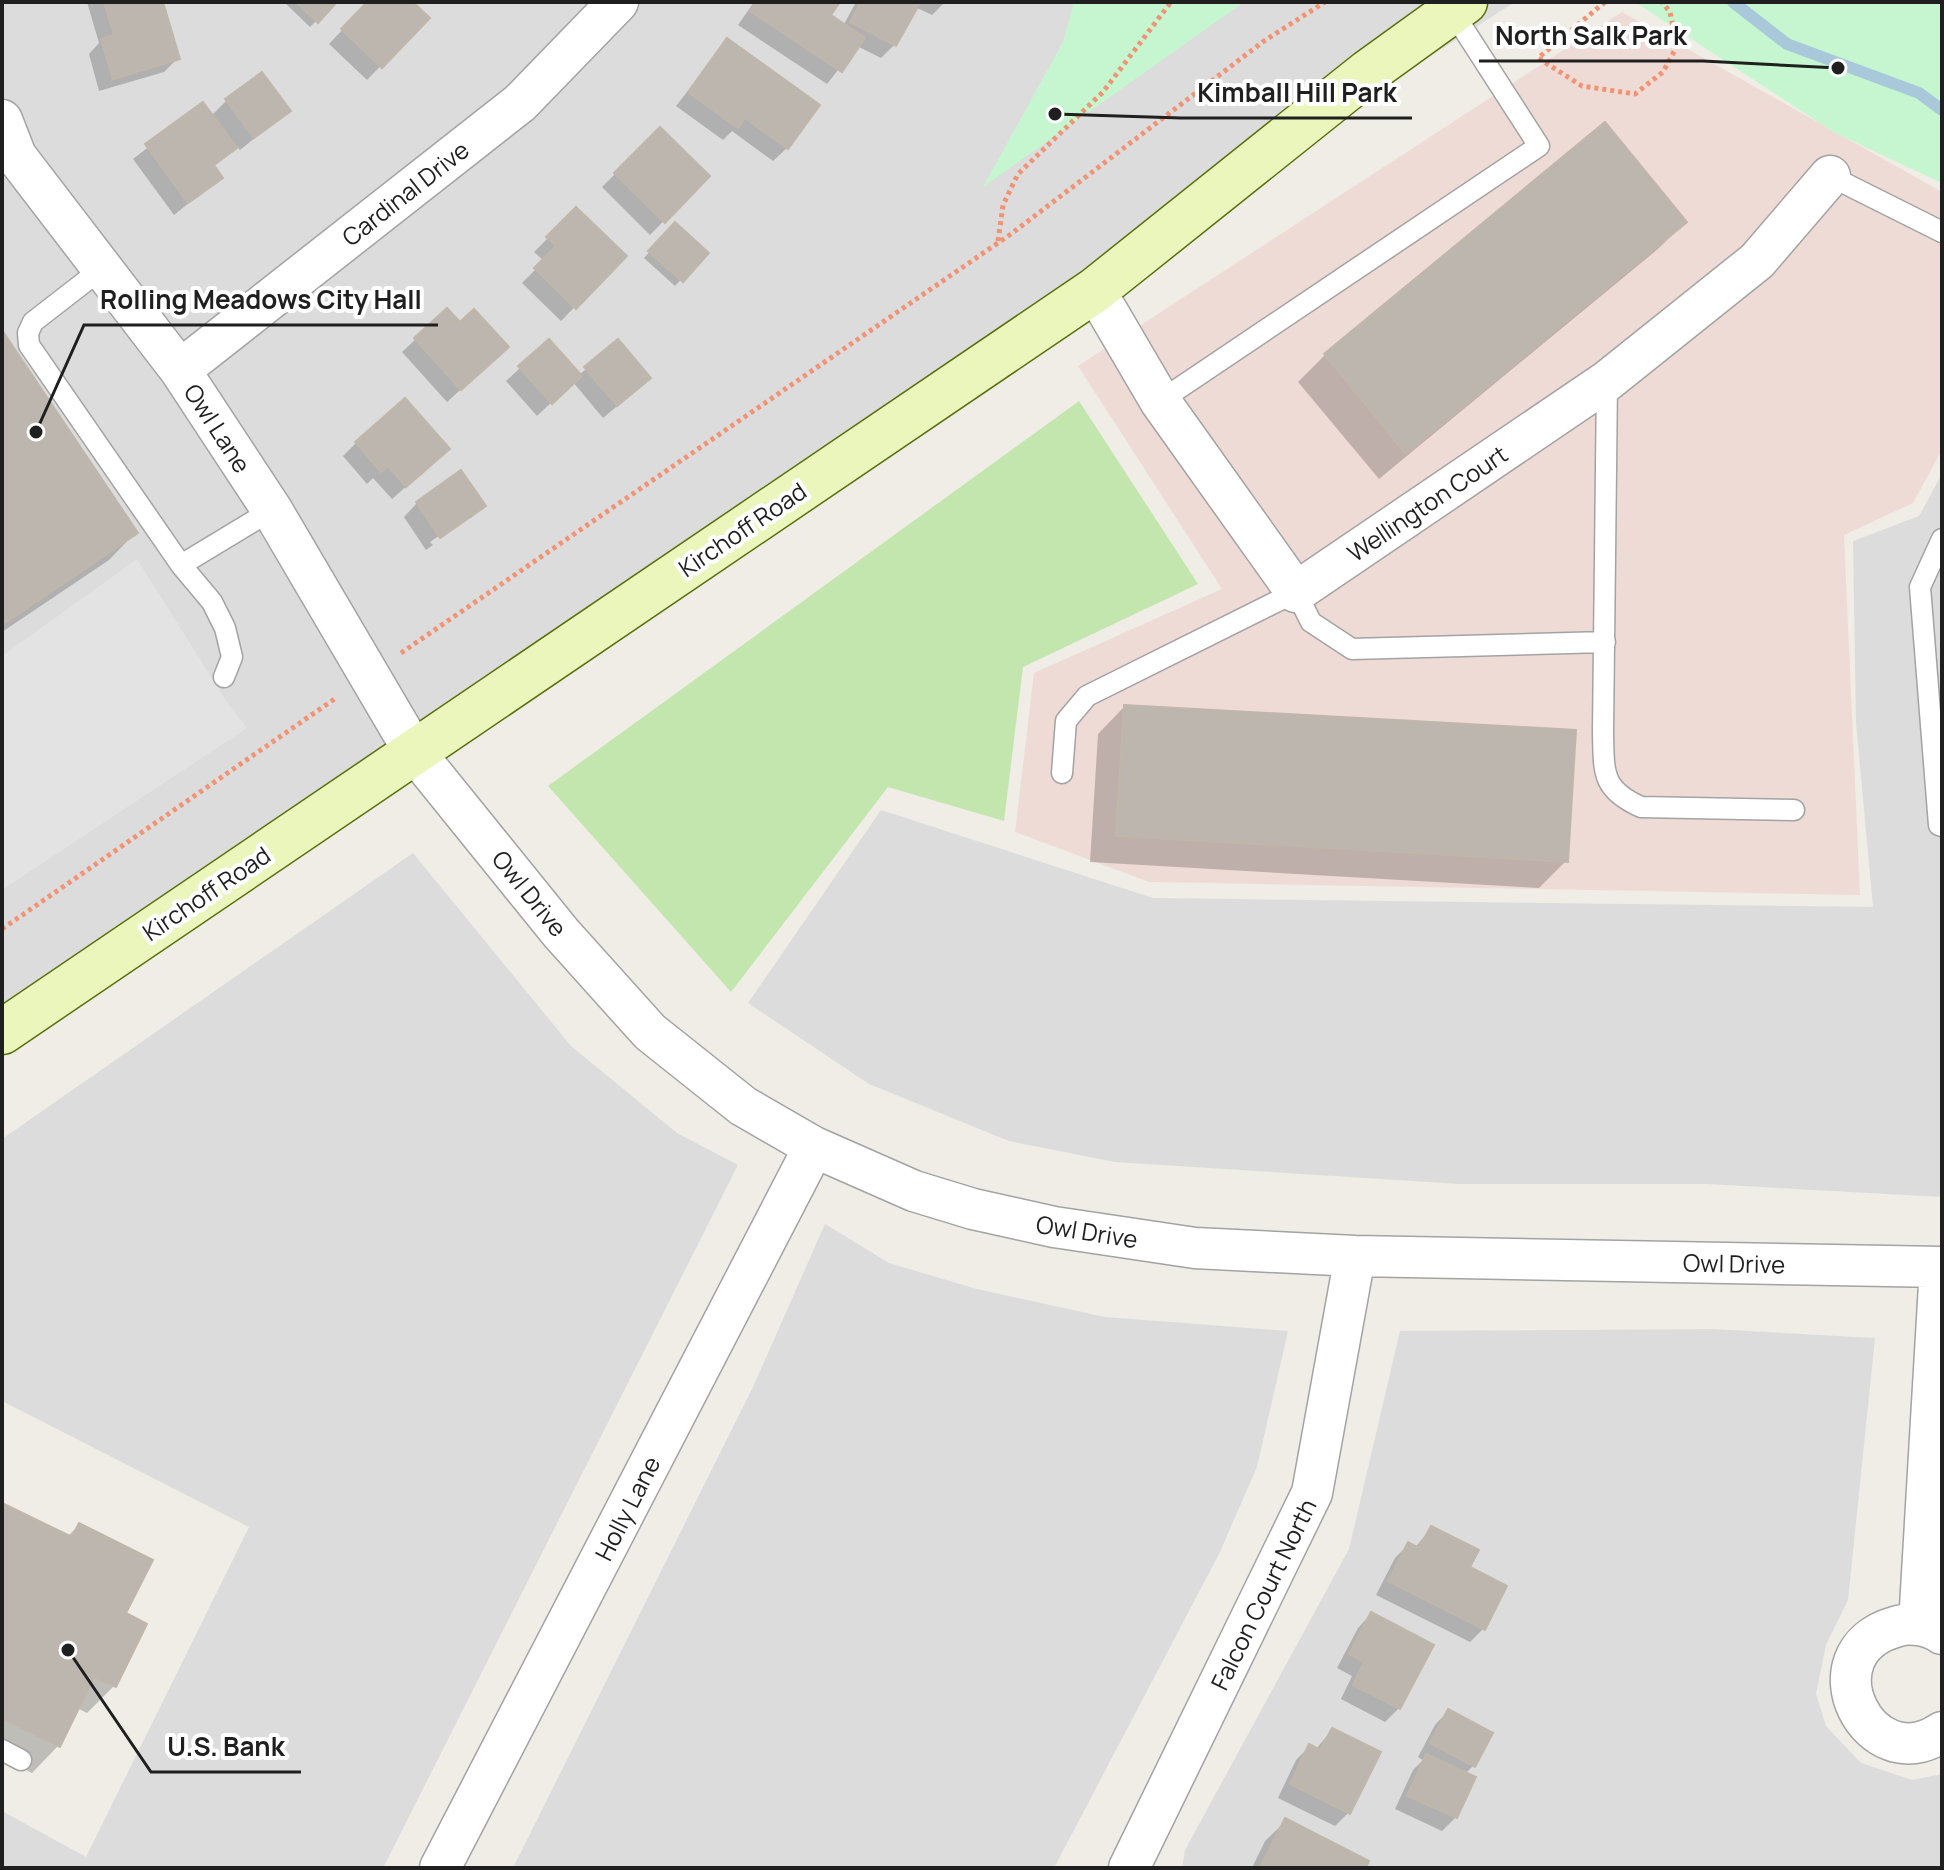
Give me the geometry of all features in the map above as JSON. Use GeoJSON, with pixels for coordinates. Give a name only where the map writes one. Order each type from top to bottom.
{"type":"FeatureCollection","features":[{"type":"Feature","properties":{"kind":"main road","name":"Kirchoff Road"},"geometry":{"type":"LineString","coordinates":[[2,1032],[413,750],[1095,290],[1368,72],[1459,7]]}},
{"type":"Feature","properties":{"kind":"street","name":"Cardinal Drive"},"geometry":{"type":"LineString","coordinates":[[180,370],[520,103],[618,2]]}},
{"type":"Feature","properties":{"kind":"street","name":"Owl Lane"},"geometry":{"type":"LineString","coordinates":[[2,120],[16,156],[180,370],[272,510],[413,750]]}},
{"type":"Feature","properties":{"kind":"street","name":"Wellington Court"},"geometry":{"type":"LineString","coordinates":[[1296,592],[1607,381],[1757,261],[1830,176]]}},
{"type":"Feature","properties":{"kind":"street"},"geometry":{"type":"LineString","coordinates":[[1095,290],[1160,401],[1296,592]]}},
{"type":"Feature","properties":{"kind":"street","name":"Owl Drive"},"geometry":{"type":"LineString","coordinates":[[413,750],[561,933],[650,1032],[743,1106],[814,1147],[914,1191],[973,1209],[1054,1227],[1195,1248],[1355,1256],[1941,1267]]}},
{"type":"Feature","properties":{"kind":"street","name":"Holly Lane"},"geometry":{"type":"LineString","coordinates":[[440,1868],[814,1147]]}},
{"type":"Feature","properties":{"kind":"street","name":"Falcon Court North"},"geometry":{"type":"LineString","coordinates":[[1129,1868],[1312,1493],[1355,1256]]}},
{"type":"Feature","properties":{"kind":"street"},"geometry":{"type":"LineString","coordinates":[[1941,1267],[1931,1629],[1889,1629],[1864,1645],[1854,1663],[1850,1683],[1854,1703],[1864,1721],[1879,1735],[1898,1742],[1917,1742],[1942,1732]]}},
{"type":"Feature","properties":{"kind":"lane"},"geometry":{"type":"LineString","coordinates":[[1160,401],[1539,146],[1459,7]]}},
{"type":"Feature","properties":{"kind":"lane"},"geometry":{"type":"LineString","coordinates":[[1830,176],[1942,232]]}},
{"type":"Feature","properties":{"kind":"lane"},"geometry":{"type":"LineString","coordinates":[[104,267],[33,322],[28,333],[29,345],[181,565],[212,602],[225,628],[232,657],[224,677]]}},
{"type":"Feature","properties":{"kind":"lane"},"geometry":{"type":"LineString","coordinates":[[1607,381],[1604,772],[1610,786],[1622,799],[1658,809],[1794,810]]}},
{"type":"Feature","properties":{"kind":"lane"},"geometry":{"type":"LineString","coordinates":[[181,565],[272,510]]}},
{"type":"Feature","properties":{"kind":"lane"},"geometry":{"type":"LineString","coordinates":[[1942,539],[1920,587],[1939,825],[1942,826]]}},
{"type":"Feature","properties":{"kind":"lane"},"geometry":{"type":"LineString","coordinates":[[1062,773],[1066,721],[1087,696],[1296,592],[1311,622],[1352,649],[1605,642]]}},
{"type":"Feature","properties":{"kind":"lane"},"geometry":{"type":"LineString","coordinates":[[2,1750],[21,1760]]}},
{"type":"Feature","properties":{"kind":"path"},"geometry":{"type":"LineString","coordinates":[[998,242],[1003,205],[1018,174],[1103,92],[1171,2]]}},
{"type":"Feature","properties":{"kind":"path"},"geometry":{"type":"LineString","coordinates":[[426,636],[998,242],[1264,41],[1325,2]]}},
{"type":"Feature","properties":{"kind":"path"},"geometry":{"type":"LineString","coordinates":[[1605,2],[1538,58],[1582,86],[1635,94],[1663,72],[1677,46],[1670,12],[1662,2]]}},
{"type":"Feature","properties":{"kind":"path"},"geometry":{"type":"LineString","coordinates":[[2,929],[311,715]]}},
{"type":"Feature","properties":{"kind":"shaded area"},"geometry":{"type":"Polygon","coordinates":[[[2,2],[1515,2],[1077,282],[2,1032],[2,2]]]}},
{"type":"Feature","properties":{"kind":"shaded area"},"geometry":{"type":"Polygon","coordinates":[[[1622,12],[1942,192],[1942,450],[1913,503],[1844,535],[1860,895],[1149,882],[1015,832],[1034,673],[1222,589],[1078,366],[1622,12]]]}},
{"type":"Feature","properties":{"kind":"shaded area"},"geometry":{"type":"Polygon","coordinates":[[[1942,474],[1942,1197],[1707,1184],[1460,1184],[1115,1162],[1009,1141],[869,1084],[748,1003],[881,810],[1153,898],[1873,907],[1856,723],[1853,541],[1919,516],[1942,474]]]}},
{"type":"Feature","properties":{"kind":"shaded area"},"geometry":{"type":"Polygon","coordinates":[[[137,559],[227,702],[247,728],[2,890],[2,656],[137,559]]]}},
{"type":"Feature","properties":{"kind":"shaded area"},"geometry":{"type":"Polygon","coordinates":[[[413,853],[571,1046],[677,1133],[738,1165],[383,1868],[2,1868],[2,1811],[86,1857],[249,1527],[2,1401],[2,1139],[413,853]]]}},
{"type":"Feature","properties":{"kind":"shaded area"},"geometry":{"type":"Polygon","coordinates":[[[825,1224],[889,1263],[977,1289],[1105,1317],[1288,1331],[1257,1467],[1219,1554],[1054,1868],[513,1868],[753,1387],[825,1224]]]}},
{"type":"Feature","properties":{"kind":"shaded area"},"geometry":{"type":"Polygon","coordinates":[[[1711,1329],[1875,1338],[1848,1600],[1826,1645],[1816,1694],[1826,1726],[1861,1763],[1912,1780],[1942,1774],[1942,1868],[1182,1868],[1185,1850],[1349,1549],[1400,1331],[1711,1329]]]}},
{"type":"Feature","properties":{"kind":"green space"},"geometry":{"type":"Polygon","coordinates":[[[1074,2],[1244,2],[983,187],[1063,42],[1074,2]]]}},
{"type":"Feature","properties":{"kind":"green space"},"geometry":{"type":"Polygon","coordinates":[[[1635,2],[1942,2],[1942,183],[1835,133],[1635,2]]]}},
{"type":"Feature","properties":{"kind":"green space"},"geometry":{"type":"Polygon","coordinates":[[[1079,401],[1198,584],[1023,667],[1004,821],[888,787],[731,992],[548,786],[1079,401]]]}},
{"type":"Feature","properties":{"kind":"building"},"geometry":{"type":"Polygon","coordinates":[[[104,2],[163,2],[180,59],[113,79],[101,39],[114,35],[104,2]]]}},
{"type":"Feature","properties":{"kind":"building"},"geometry":{"type":"Polygon","coordinates":[[[296,2],[337,2],[318,23],[296,2]]]}},
{"type":"Feature","properties":{"kind":"building"},"geometry":{"type":"Polygon","coordinates":[[[367,2],[413,2],[430,18],[382,68],[341,29],[367,2]]]}},
{"type":"Feature","properties":{"kind":"building"},"geometry":{"type":"Polygon","coordinates":[[[757,2],[840,2],[831,15],[865,38],[842,72],[750,11],[757,2]]]}},
{"type":"Feature","properties":{"kind":"building"},"geometry":{"type":"Polygon","coordinates":[[[861,2],[913,2],[919,5],[896,46],[850,22],[861,2]]]}},
{"type":"Feature","properties":{"kind":"building"},"geometry":{"type":"Polygon","coordinates":[[[727,38],[820,105],[788,149],[745,118],[738,128],[688,92],[727,38]]]}},
{"type":"Feature","properties":{"kind":"building"},"geometry":{"type":"Polygon","coordinates":[[[262,72],[291,111],[254,138],[225,99],[262,72]]]}},
{"type":"Feature","properties":{"kind":"building"},"geometry":{"type":"Polygon","coordinates":[[[203,102],[237,148],[214,165],[223,178],[188,203],[145,144],[203,102]]]}},
{"type":"Feature","properties":{"kind":"building"},"geometry":{"type":"Polygon","coordinates":[[[1605,122],[1687,222],[1406,454],[1324,354],[1605,122]]]}},
{"type":"Feature","properties":{"kind":"building"},"geometry":{"type":"Polygon","coordinates":[[[660,127],[710,176],[665,223],[614,173],[660,127]]]}},
{"type":"Feature","properties":{"kind":"building"},"geometry":{"type":"Polygon","coordinates":[[[576,207],[627,256],[576,309],[534,268],[556,246],[546,237],[576,207]]]}},
{"type":"Feature","properties":{"kind":"building"},"geometry":{"type":"Polygon","coordinates":[[[675,222],[709,253],[683,282],[648,251],[675,222]]]}},
{"type":"Feature","properties":{"kind":"building"},"geometry":{"type":"Polygon","coordinates":[[[447,308],[460,322],[474,309],[509,347],[461,390],[414,338],[447,308]]]}},
{"type":"Feature","properties":{"kind":"building"},"geometry":{"type":"Polygon","coordinates":[[[2,330],[138,533],[2,625],[2,330]]]}},
{"type":"Feature","properties":{"kind":"building"},"geometry":{"type":"Polygon","coordinates":[[[549,339],[582,376],[552,404],[518,366],[549,339]]]}},
{"type":"Feature","properties":{"kind":"building"},"geometry":{"type":"Polygon","coordinates":[[[618,339],[651,378],[617,406],[584,367],[618,339]]]}},
{"type":"Feature","properties":{"kind":"building"},"geometry":{"type":"Polygon","coordinates":[[[405,398],[450,449],[406,487],[388,466],[381,472],[355,442],[405,398]]]}},
{"type":"Feature","properties":{"kind":"building"},"geometry":{"type":"Polygon","coordinates":[[[461,470],[486,506],[440,538],[416,502],[461,470]]]}},
{"type":"Feature","properties":{"kind":"building"},"geometry":{"type":"Polygon","coordinates":[[[1124,705],[1576,730],[1568,862],[1116,836],[1124,705]]]}},
{"type":"Feature","properties":{"kind":"building"},"geometry":{"type":"Polygon","coordinates":[[[2,1503],[72,1537],[79,1523],[153,1560],[126,1613],[147,1624],[116,1687],[94,1677],[60,1747],[2,1718],[2,1503]]]}},
{"type":"Feature","properties":{"kind":"building"},"geometry":{"type":"Polygon","coordinates":[[[1431,1526],[1479,1550],[1470,1567],[1507,1586],[1485,1630],[1388,1581],[1408,1542],[1419,1548],[1431,1526]]]}},
{"type":"Feature","properties":{"kind":"building"},"geometry":{"type":"Polygon","coordinates":[[[1371,1612],[1434,1645],[1400,1709],[1353,1685],[1364,1662],[1349,1654],[1371,1612]]]}},
{"type":"Feature","properties":{"kind":"building"},"geometry":{"type":"Polygon","coordinates":[[[1448,1709],[1493,1733],[1475,1767],[1430,1743],[1448,1709]]]}},
{"type":"Feature","properties":{"kind":"building"},"geometry":{"type":"Polygon","coordinates":[[[1332,1728],[1381,1752],[1350,1814],[1290,1784],[1309,1744],[1320,1750],[1332,1728]]]}},
{"type":"Feature","properties":{"kind":"building"},"geometry":{"type":"Polygon","coordinates":[[[1426,1754],[1476,1777],[1457,1818],[1407,1796],[1426,1754]]]}},
{"type":"Feature","properties":{"kind":"building"},"geometry":{"type":"Polygon","coordinates":[[[1285,1818],[1369,1861],[1366,1868],[1260,1868],[1285,1818]]]}},
{"type":"Feature","properties":{"kind":"waterway"},"geometry":{"type":"LineString","coordinates":[[1733,2],[1787,44],[1919,93],[1942,110]]}},
{"type":"Feature","properties":{"kind":"place","name":"North Salk Park"},"geometry":{"type":"Point","coordinates":[1838,68]}},
{"type":"Feature","properties":{"kind":"place","name":"Kimball Hill Park"},"geometry":{"type":"Point","coordinates":[1055,114]}},
{"type":"Feature","properties":{"kind":"place","name":"Rolling Meadows City Hall"},"geometry":{"type":"Point","coordinates":[36,432]}},
{"type":"Feature","properties":{"kind":"place","name":"U.S. Bank"},"geometry":{"type":"Point","coordinates":[68,1650]}}]}
